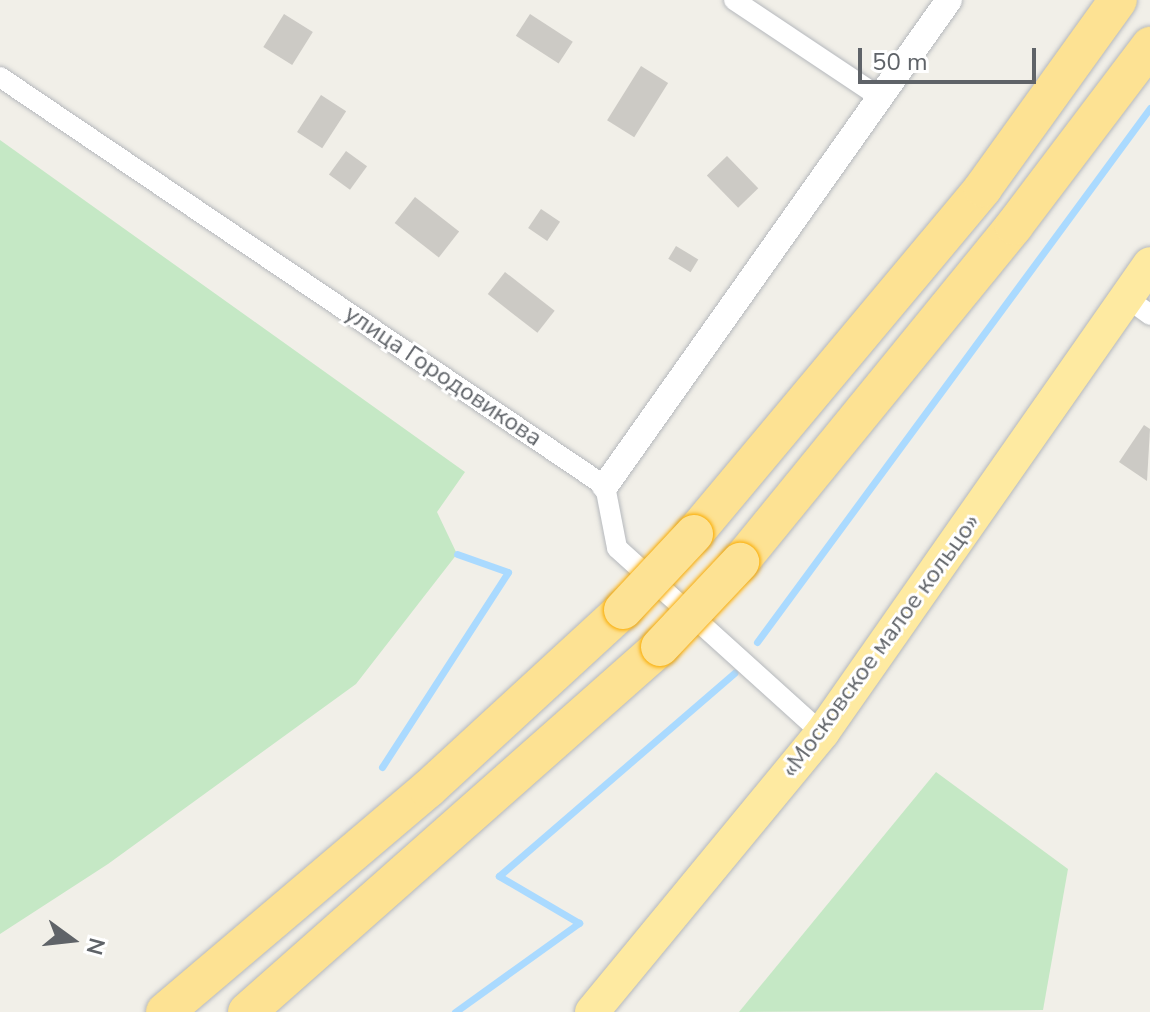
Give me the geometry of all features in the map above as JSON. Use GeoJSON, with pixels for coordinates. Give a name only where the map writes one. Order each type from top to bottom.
{"type":"FeatureCollection","features":[{"type":"Feature","properties":{"kind":"highway"},"geometry":{"type":"LineString","coordinates":[[165,1012],[428,789],[623,610],[694,534],[983,188],[1118,0]]}},
{"type":"Feature","properties":{"kind":"highway"},"geometry":{"type":"LineString","coordinates":[[247,1012],[660,647],[740,562],[1014,226],[1150,46]]}},
{"type":"Feature","properties":{"kind":"highway","name":"«Московское малое кольцо»"},"geometry":{"type":"LineString","coordinates":[[592,1012],[822,733],[1138,306],[1150,264]]}},
{"type":"Feature","properties":{"kind":"street"},"geometry":{"type":"LineString","coordinates":[[734,0],[881,98]]}},
{"type":"Feature","properties":{"kind":"street"},"geometry":{"type":"LineString","coordinates":[[822,733],[617,548],[605,486],[949,0]]}},
{"type":"Feature","properties":{"kind":"street","name":"улица Городовикова"},"geometry":{"type":"LineString","coordinates":[[0,77],[605,486]]}},
{"type":"Feature","properties":{"kind":"green space"},"geometry":{"type":"Polygon","coordinates":[[[0,140],[465,472],[437,512],[457,554],[356,684],[108,864],[0,934],[0,140]]]}},
{"type":"Feature","properties":{"kind":"green space"},"geometry":{"type":"Polygon","coordinates":[[[936,772],[1068,869],[1043,1010],[739,1012],[936,772]]]}},
{"type":"Feature","properties":{"kind":"building"},"geometry":{"type":"Polygon","coordinates":[[[284,14],[313,32],[292,65],[263,47],[284,14]]]}},
{"type":"Feature","properties":{"kind":"building"},"geometry":{"type":"Polygon","coordinates":[[[530,14],[573,42],[559,64],[516,36],[530,14]]]}},
{"type":"Feature","properties":{"kind":"building"},"geometry":{"type":"Polygon","coordinates":[[[641,66],[668,83],[634,137],[607,120],[641,66]]]}},
{"type":"Feature","properties":{"kind":"building"},"geometry":{"type":"Polygon","coordinates":[[[321,95],[346,111],[322,148],[297,132],[321,95]]]}},
{"type":"Feature","properties":{"kind":"building"},"geometry":{"type":"Polygon","coordinates":[[[346,151],[367,166],[350,190],[329,174],[346,151]]]}},
{"type":"Feature","properties":{"kind":"building"},"geometry":{"type":"Polygon","coordinates":[[[727,156],[758,188],[738,208],[707,175],[727,156]]]}},
{"type":"Feature","properties":{"kind":"building"},"geometry":{"type":"Polygon","coordinates":[[[415,197],[459,231],[439,257],[395,223],[415,197]]]}},
{"type":"Feature","properties":{"kind":"building"},"geometry":{"type":"Polygon","coordinates":[[[541,209],[560,222],[547,241],[528,228],[541,209]]]}},
{"type":"Feature","properties":{"kind":"building"},"geometry":{"type":"Polygon","coordinates":[[[676,246],[698,259],[691,272],[668,259],[676,246]]]}},
{"type":"Feature","properties":{"kind":"building"},"geometry":{"type":"Polygon","coordinates":[[[505,272],[555,311],[537,333],[488,294],[505,272]]]}},
{"type":"Feature","properties":{"kind":"building"},"geometry":{"type":"Polygon","coordinates":[[[1144,425],[1150,429],[1147,481],[1119,462],[1144,425]]]}},
{"type":"Feature","properties":{"kind":"waterway"},"geometry":{"type":"LineString","coordinates":[[757,642],[1150,108]]}},
{"type":"Feature","properties":{"kind":"waterway"},"geometry":{"type":"LineString","coordinates":[[382,767],[508,572],[457,554]]}},
{"type":"Feature","properties":{"kind":"waterway"},"geometry":{"type":"LineString","coordinates":[[455,1012],[579,923],[499,876],[734,673]]}}]}
